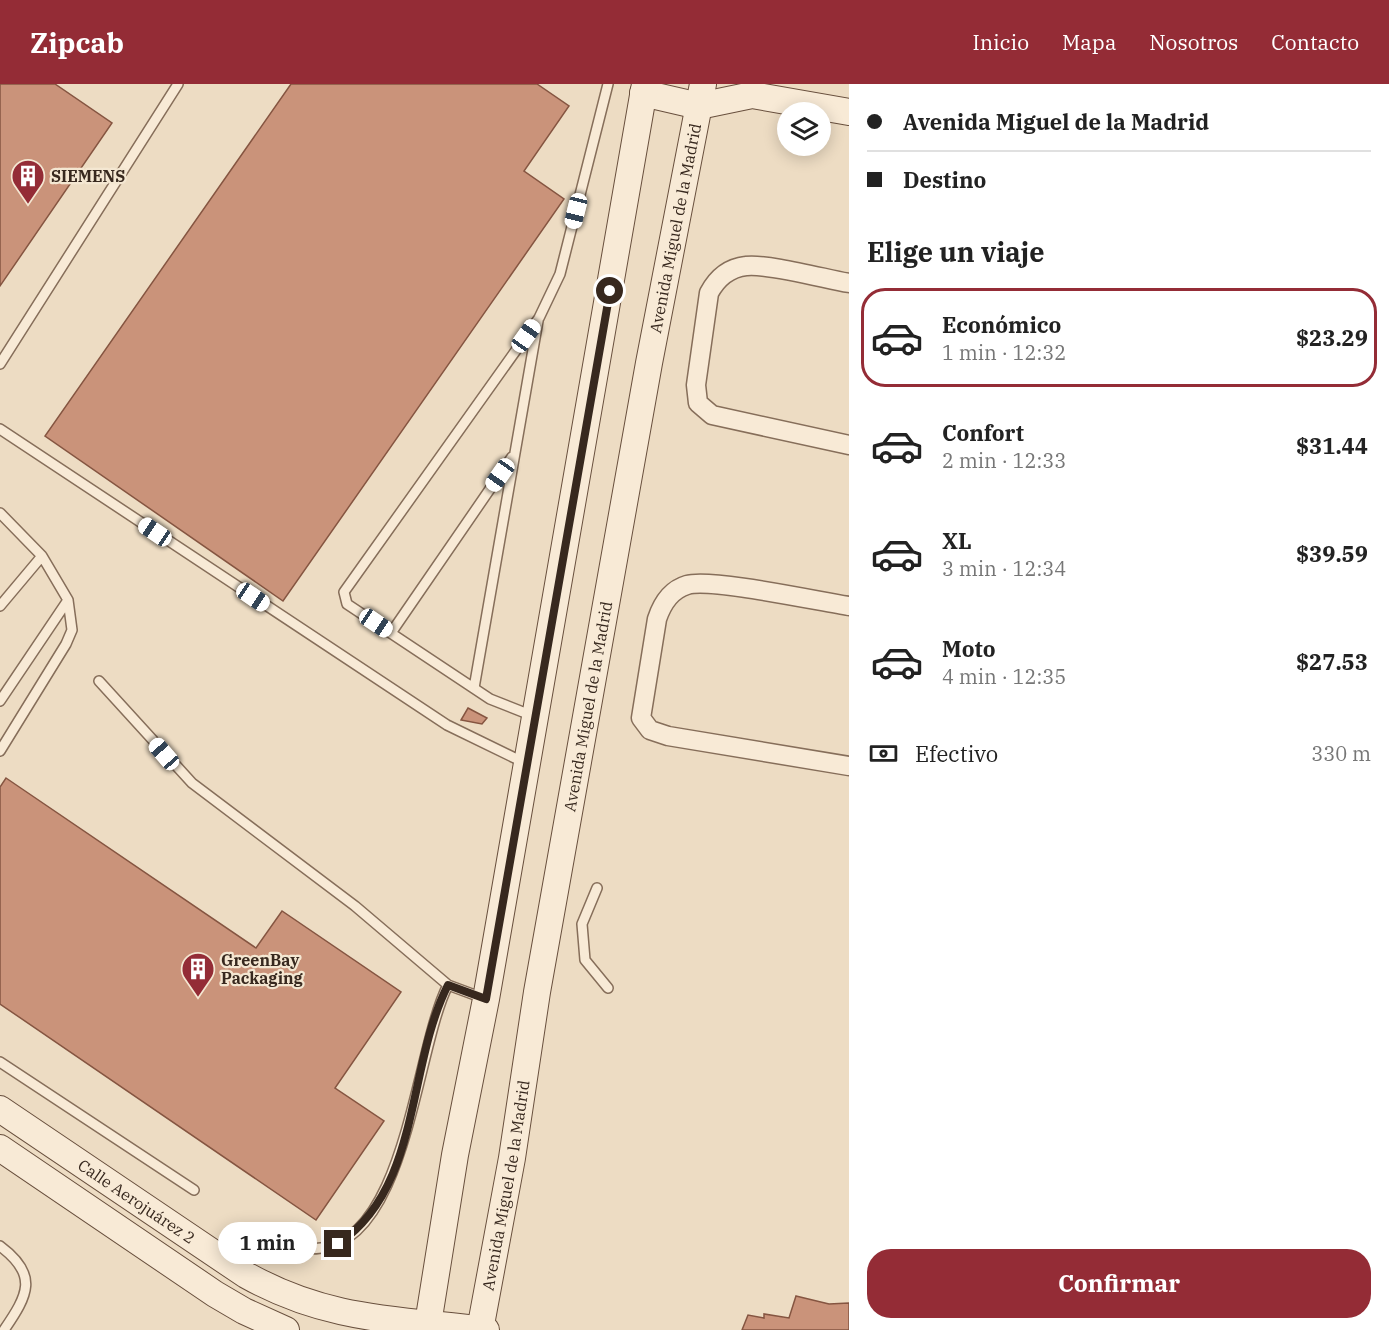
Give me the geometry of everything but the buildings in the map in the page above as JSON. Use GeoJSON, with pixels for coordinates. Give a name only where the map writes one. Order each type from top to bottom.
{"type":"FeatureCollection","features":[{"type":"Feature","properties":{"kind":"main road"},"geometry":{"type":"LineString","coordinates":[[428,1326],[455,1155],[486,999],[644,88],[701,95],[744,90],[849,112]]}},
{"type":"Feature","properties":{"kind":"main road","name":"Avenida Miguel de la Madrid"},"geometry":{"type":"LineString","coordinates":[[482,1330],[512,1158],[537,992],[643,398],[701,95]]}},
{"type":"Feature","properties":{"kind":"main road","name":"Calle Aerojuárez 2"},"geometry":{"type":"LineString","coordinates":[[0,1109],[246,1275],[276,1292],[369,1324],[482,1330]]}},
{"type":"Feature","properties":{"kind":"main road","name":"Calle Aerojuárez 2"},"geometry":{"type":"LineString","coordinates":[[0,1148],[215,1294],[244,1311],[286,1330]]}},
{"type":"Feature","properties":{"kind":"street"},"geometry":{"type":"LineString","coordinates":[[849,283],[754,265],[724,274],[715,282],[709,293],[696,385],[699,403],[712,414],[849,445]]}},
{"type":"Feature","properties":{"kind":"street"},"geometry":{"type":"LineString","coordinates":[[849,606],[704,583],[678,588],[661,606],[657,619],[642,708],[644,724],[650,730],[668,736],[849,766]]}},
{"type":"Feature","properties":{"kind":"lane"},"geometry":{"type":"LineString","coordinates":[[0,364],[178,84]]}},
{"type":"Feature","properties":{"kind":"lane"},"geometry":{"type":"LineString","coordinates":[[535,717],[490,699],[347,603],[344,592],[539,318],[560,274],[608,84]]}},
{"type":"Feature","properties":{"kind":"lane"},"geometry":{"type":"LineString","coordinates":[[474,688],[539,318]]}},
{"type":"Feature","properties":{"kind":"lane"},"geometry":{"type":"LineString","coordinates":[[0,429],[447,725],[527,764]]}},
{"type":"Feature","properties":{"kind":"lane"},"geometry":{"type":"LineString","coordinates":[[391,633],[514,455]]}},
{"type":"Feature","properties":{"kind":"lane"},"geometry":{"type":"LineString","coordinates":[[0,513],[42,556],[68,600],[72,630],[66,644],[0,751]]}},
{"type":"Feature","properties":{"kind":"lane"},"geometry":{"type":"LineString","coordinates":[[0,606],[42,556]]}},
{"type":"Feature","properties":{"kind":"lane"},"geometry":{"type":"LineString","coordinates":[[0,701],[68,600]]}},
{"type":"Feature","properties":{"kind":"lane"},"geometry":{"type":"LineString","coordinates":[[99,681],[192,783],[355,906],[448,985],[486,999]]}},
{"type":"Feature","properties":{"kind":"lane"},"geometry":{"type":"LineString","coordinates":[[597,888],[582,924],[585,960],[608,988]]}},
{"type":"Feature","properties":{"kind":"lane"},"geometry":{"type":"LineString","coordinates":[[248,1228],[285,1245],[304,1249],[338,1244],[356,1232],[372,1211],[397,1162],[408,1132],[433,1020],[448,985]]}},
{"type":"Feature","properties":{"kind":"lane"},"geometry":{"type":"LineString","coordinates":[[0,1062],[194,1190]]}},
{"type":"Feature","properties":{"kind":"lane"},"geometry":{"type":"LineString","coordinates":[[0,1246],[19,1264],[27,1282],[23,1300],[4,1325]]}},
{"type":"Feature","properties":{"kind":"place","name":"SIEMENS"},"geometry":{"type":"Point","coordinates":[28,205]}},
{"type":"Feature","properties":{"kind":"place","name":"GreenBay Packaging"},"geometry":{"type":"Point","coordinates":[198,998]}},
{"type":"Feature","properties":{"kind":"route"},"geometry":{"type":"LineString","coordinates":[[338,1244],[356,1232],[372,1211],[393,1172],[408,1132],[433,1020],[448,985],[486,999],[610,291]]}}]}
